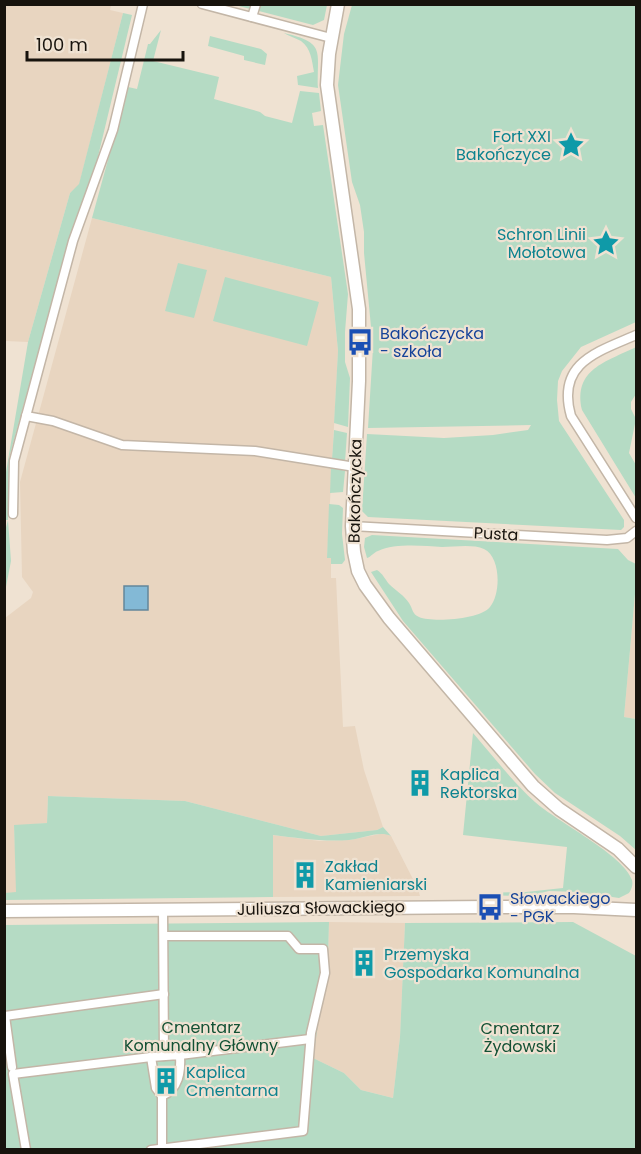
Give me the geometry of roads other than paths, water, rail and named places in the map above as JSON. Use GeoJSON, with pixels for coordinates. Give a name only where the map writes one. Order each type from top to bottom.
{"type":"FeatureCollection","features":[{"type":"Feature","properties":{"kind":"street"},"geometry":{"type":"LineString","coordinates":[[13,514],[14,462],[73,241],[113,130],[143,4]]}},
{"type":"Feature","properties":{"kind":"street"},"geometry":{"type":"LineString","coordinates":[[202,4],[331,38]]}},
{"type":"Feature","properties":{"kind":"street"},"geometry":{"type":"LineString","coordinates":[[252,17],[256,4]]}},
{"type":"Feature","properties":{"kind":"street","name":"Bakończycka"},"geometry":{"type":"LineString","coordinates":[[338,4],[327,70],[329,100],[358,309],[360,358],[352,526],[358,571],[372,596],[400,632],[532,786],[560,809],[618,849],[636,867]]}},
{"type":"Feature","properties":{"kind":"street"},"geometry":{"type":"LineString","coordinates":[[636,335],[587,358],[578,366],[567,390],[567,403],[571,416],[636,518]]}},
{"type":"Feature","properties":{"kind":"street"},"geometry":{"type":"LineString","coordinates":[[26,416],[53,421],[122,445],[255,451],[355,467]]}},
{"type":"Feature","properties":{"kind":"street","name":"Pusta"},"geometry":{"type":"LineString","coordinates":[[352,526],[607,540],[627,538],[636,531]]}},
{"type":"Feature","properties":{"kind":"street","name":"Juliusza Słowackiego"},"geometry":{"type":"LineString","coordinates":[[4,911],[564,906],[636,910]]}},
{"type":"Feature","properties":{"kind":"street"},"geometry":{"type":"LineString","coordinates":[[164,909],[164,1056]]}},
{"type":"Feature","properties":{"kind":"street"},"geometry":{"type":"LineString","coordinates":[[151,1149],[303,1131],[310,1039],[325,973],[323,949],[299,949],[288,936],[164,936]]}},
{"type":"Feature","properties":{"kind":"street"},"geometry":{"type":"LineString","coordinates":[[12,1067],[5,1016],[164,994]]}},
{"type":"Feature","properties":{"kind":"street"},"geometry":{"type":"LineString","coordinates":[[26,1149],[13,1074],[310,1039]]}},
{"type":"Feature","properties":{"kind":"street"},"geometry":{"type":"LineString","coordinates":[[162,1096],[175,1088],[180,1055]]}},
{"type":"Feature","properties":{"kind":"street"},"geometry":{"type":"LineString","coordinates":[[151,1057],[156,1088],[162,1096],[162,1149]]}},
{"type":"Feature","properties":{"kind":"water"},"geometry":{"type":"Polygon","coordinates":[[[124,586],[148,586],[148,610],[124,610],[124,586]]]}},
{"type":"Feature","properties":{"kind":"place","name":"Fort XXI Bakończyce"},"geometry":{"type":"Point","coordinates":[571,145]}},
{"type":"Feature","properties":{"kind":"place","name":"Schron Linii Mołotowa"},"geometry":{"type":"Point","coordinates":[606,243]}},
{"type":"Feature","properties":{"kind":"place","name":"Bakończycka - szkoła"},"geometry":{"type":"Point","coordinates":[360,342]}},
{"type":"Feature","properties":{"kind":"place","name":"Kaplica Rektorska"},"geometry":{"type":"Point","coordinates":[420,783]}},
{"type":"Feature","properties":{"kind":"place","name":"Zakład Kamieniarski"},"geometry":{"type":"Point","coordinates":[305,875]}},
{"type":"Feature","properties":{"kind":"place","name":"Słowackiego - PGK"},"geometry":{"type":"Point","coordinates":[490,907]}},
{"type":"Feature","properties":{"kind":"place","name":"Przemyska Gospodarka Komunalna"},"geometry":{"type":"Point","coordinates":[364,963]}},
{"type":"Feature","properties":{"kind":"place","name":"Kaplica Cmentarna"},"geometry":{"type":"Point","coordinates":[166,1081]}},
{"type":"Feature","properties":{"kind":"park label","name":"Cmentarz Komunalny Główny"},"geometry":{"type":"Point","coordinates":[201,1036]}},
{"type":"Feature","properties":{"kind":"park label","name":"Cmentarz Żydowski"},"geometry":{"type":"Point","coordinates":[520,1037]}}]}
